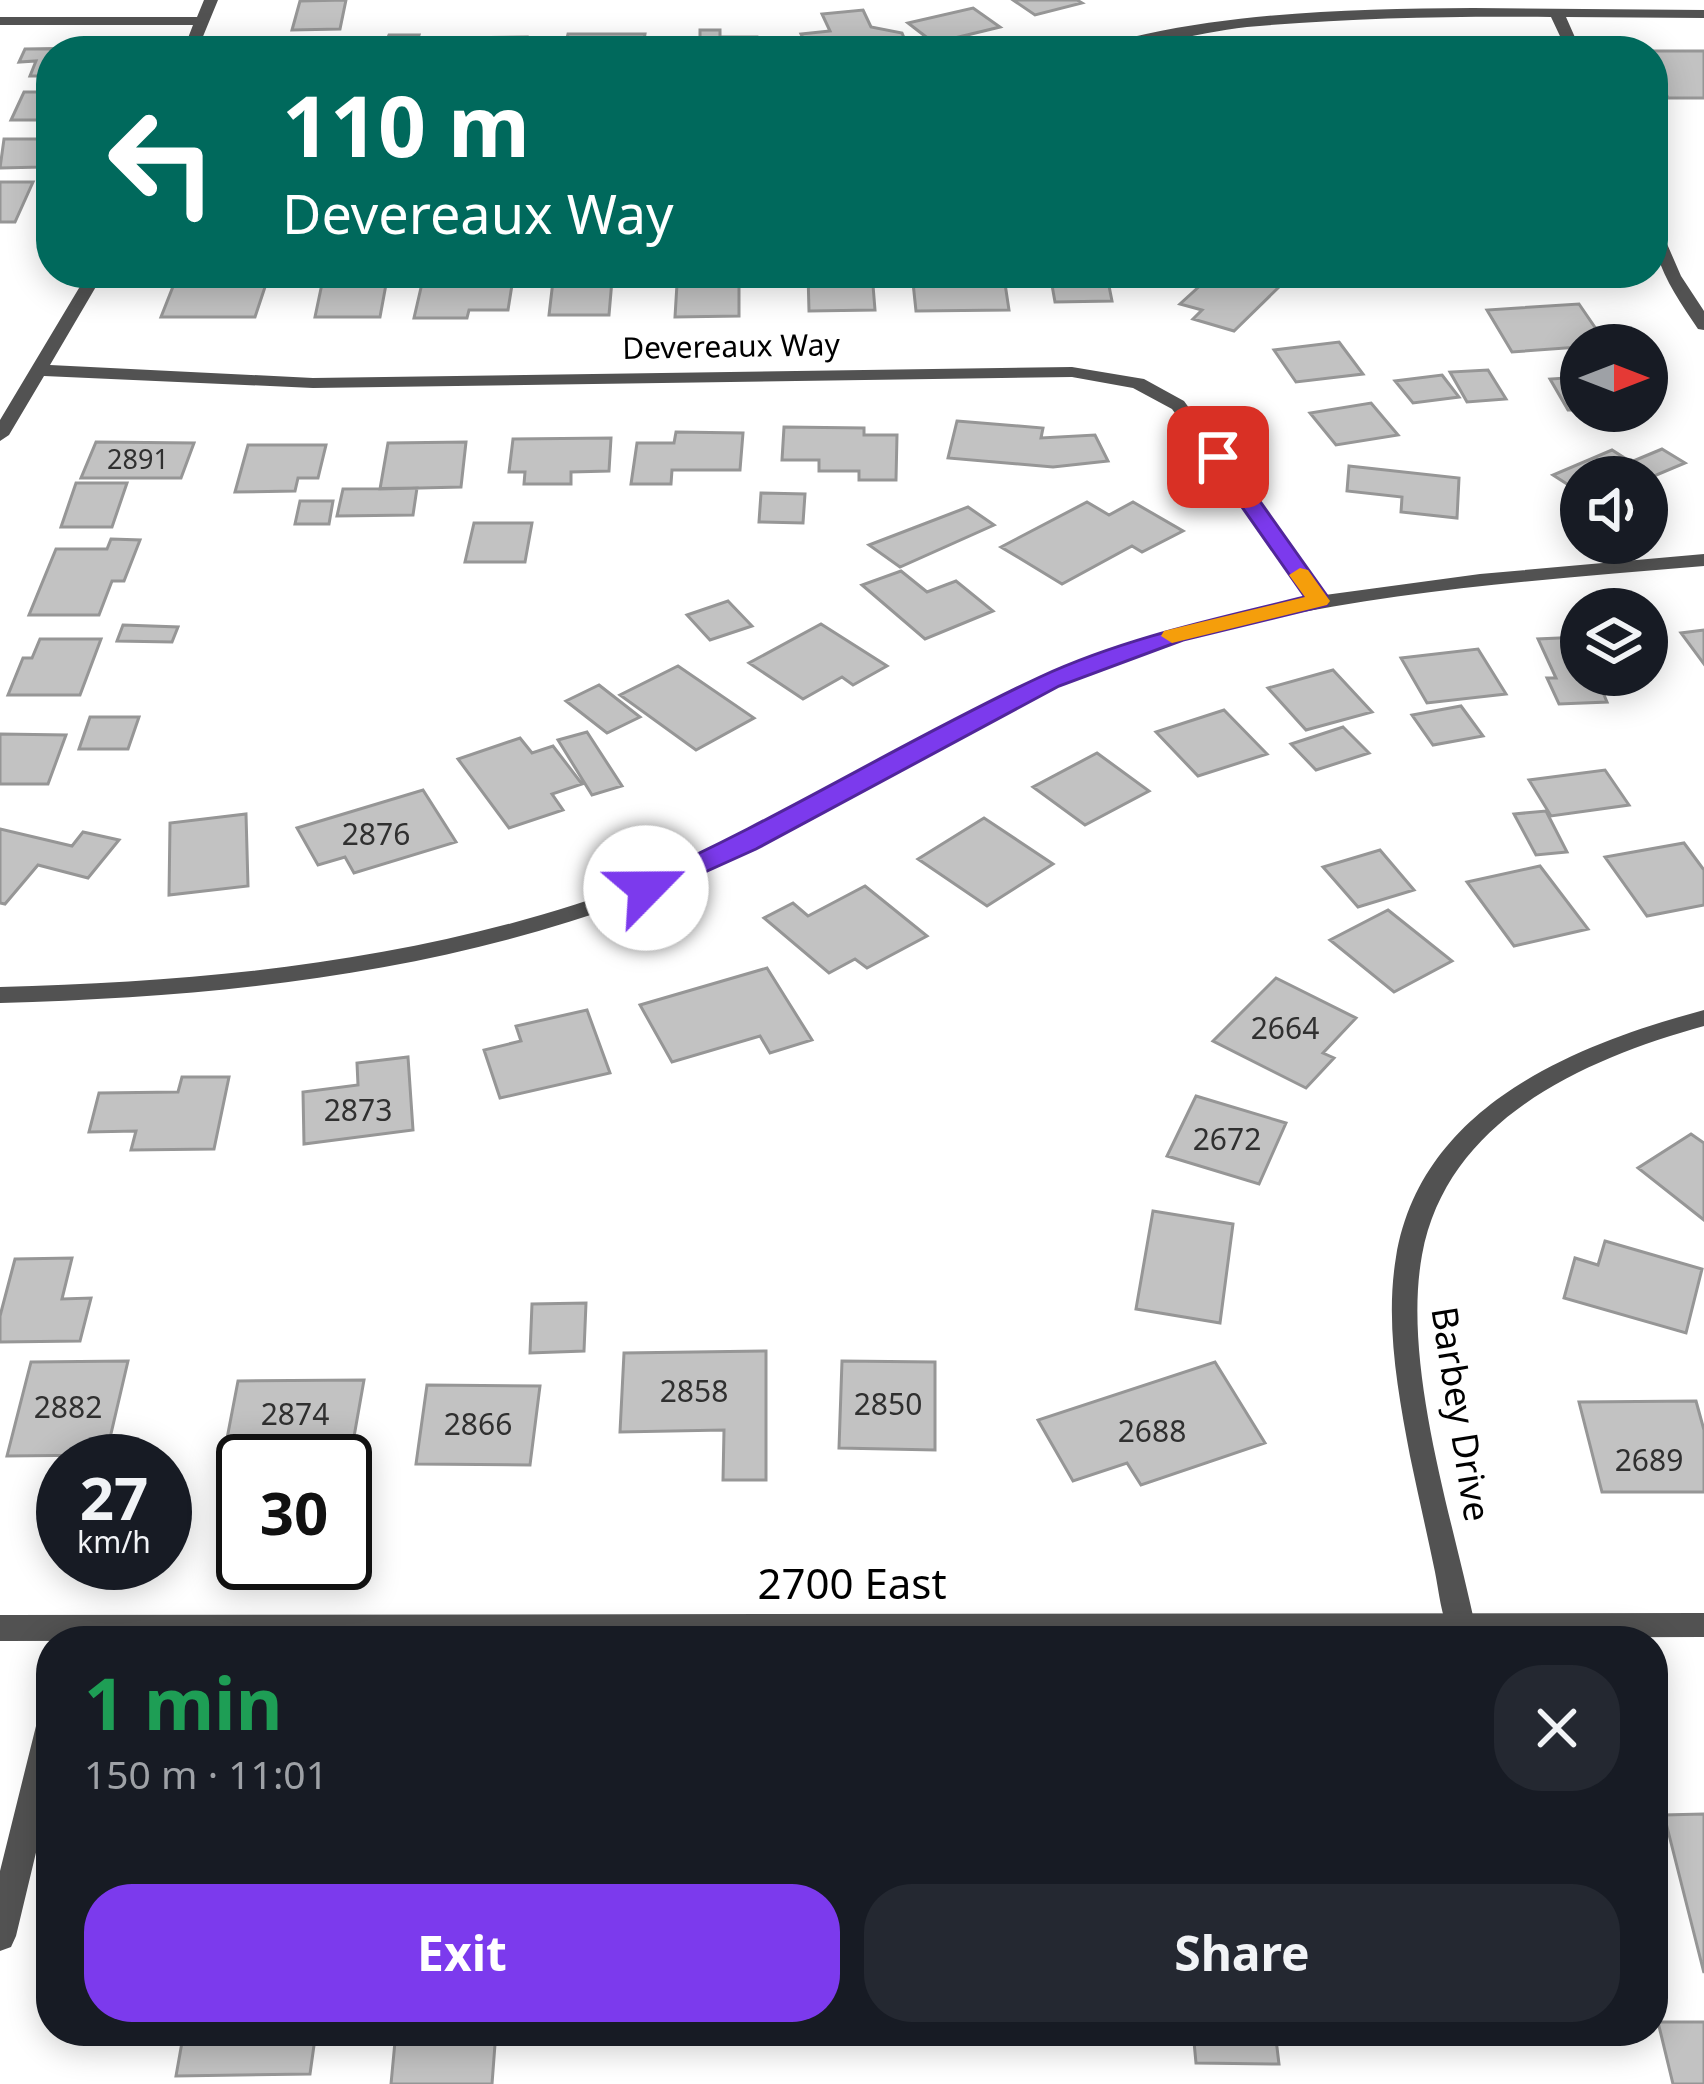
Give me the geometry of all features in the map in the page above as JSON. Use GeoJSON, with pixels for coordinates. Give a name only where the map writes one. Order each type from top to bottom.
{"type":"FeatureCollection","features":[{"type":"Feature","properties":{"kind":"street"},"geometry":{"type":"LineString","coordinates":[[196,36],[211,0]]}},
{"type":"Feature","properties":{"kind":"street"},"geometry":{"type":"LineString","coordinates":[[1557,14],[1567,36]]}},
{"type":"Feature","properties":{"kind":"street"},"geometry":{"type":"LineString","coordinates":[[1155,36],[1273,17],[1704,14]]}},
{"type":"Feature","properties":{"kind":"street"},"geometry":{"type":"LineString","coordinates":[[0,21],[202,21]]}},
{"type":"Feature","properties":{"kind":"street"},"geometry":{"type":"LineString","coordinates":[[1668,264],[1704,325]]}},
{"type":"Feature","properties":{"kind":"street"},"geometry":{"type":"LineString","coordinates":[[0,435],[87,288]]}},
{"type":"Feature","properties":{"kind":"street","name":"Devereaux Way"},"geometry":{"type":"LineString","coordinates":[[38,370],[314,383],[1072,372],[1117,377],[1160,393],[1191,418],[1318,601]]}},
{"type":"Feature","properties":{"kind":"street"},"geometry":{"type":"LineString","coordinates":[[0,995],[145,992],[293,979],[437,952],[536,927],[646,888],[747,844],[1050,681],[1175,635],[1318,601],[1451,582],[1704,560]]}},
{"type":"Feature","properties":{"kind":"street","name":"Barbey Drive"},"geometry":{"type":"LineString","coordinates":[[1460,1625],[1409,1363],[1405,1316],[1408,1272],[1432,1191],[1454,1155],[1522,1088],[1613,1042],[1704,1018]]}},
{"type":"Feature","properties":{"kind":"street","name":"2700 East"},"geometry":{"type":"LineString","coordinates":[[1306,1626],[1704,1624]]}},
{"type":"Feature","properties":{"kind":"street","name":"2700 East"},"geometry":{"type":"LineString","coordinates":[[0,1628],[36,1631]]}},
{"type":"Feature","properties":{"kind":"street"},"geometry":{"type":"LineString","coordinates":[[0,1936],[36,1788]]}},
{"type":"Feature","properties":{"kind":"building"},"geometry":{"type":"Polygon","coordinates":[[[346,0],[340,29],[292,30],[300,1],[346,0]]]}},
{"type":"Feature","properties":{"kind":"building"},"geometry":{"type":"Polygon","coordinates":[[[1013,0],[1077,0],[1082,3],[1035,15],[1013,0]]]}},
{"type":"Feature","properties":{"kind":"building"},"geometry":{"type":"Polygon","coordinates":[[[973,8],[1000,27],[963,36],[925,36],[908,23],[973,8]]]}},
{"type":"Feature","properties":{"kind":"building"},"geometry":{"type":"Polygon","coordinates":[[[863,10],[871,27],[903,36],[802,36],[830,31],[822,14],[863,10]]]}},
{"type":"Feature","properties":{"kind":"building"},"geometry":{"type":"Polygon","coordinates":[[[700,30],[720,30],[720,36],[700,36],[700,30]]]}},
{"type":"Feature","properties":{"kind":"building"},"geometry":{"type":"Polygon","coordinates":[[[568,34],[645,34],[645,36],[568,34]]]}},
{"type":"Feature","properties":{"kind":"building"},"geometry":{"type":"Polygon","coordinates":[[[25,49],[36,49],[36,61],[19,62],[25,49]]]}},
{"type":"Feature","properties":{"kind":"building"},"geometry":{"type":"Polygon","coordinates":[[[1668,51],[1704,51],[1704,98],[1668,98],[1668,51]]]}},
{"type":"Feature","properties":{"kind":"building"},"geometry":{"type":"Polygon","coordinates":[[[24,92],[36,92],[36,120],[11,120],[24,92]]]}},
{"type":"Feature","properties":{"kind":"building"},"geometry":{"type":"Polygon","coordinates":[[[4,139],[36,139],[36,167],[0,168],[4,139]]]}},
{"type":"Feature","properties":{"kind":"building"},"geometry":{"type":"Polygon","coordinates":[[[0,182],[33,182],[15,222],[0,222],[0,182]]]}},
{"type":"Feature","properties":{"kind":"building"},"geometry":{"type":"Polygon","coordinates":[[[172,288],[265,288],[255,317],[161,317],[172,288]]]}},
{"type":"Feature","properties":{"kind":"building"},"geometry":{"type":"Polygon","coordinates":[[[321,288],[385,288],[380,317],[315,317],[321,288]]]}},
{"type":"Feature","properties":{"kind":"building"},"geometry":{"type":"Polygon","coordinates":[[[421,288],[512,288],[508,310],[469,310],[467,318],[414,318],[421,288]]]}},
{"type":"Feature","properties":{"kind":"building"},"geometry":{"type":"Polygon","coordinates":[[[552,288],[611,288],[609,315],[549,315],[552,288]]]}},
{"type":"Feature","properties":{"kind":"building"},"geometry":{"type":"Polygon","coordinates":[[[677,288],[739,288],[739,316],[675,317],[677,288]]]}},
{"type":"Feature","properties":{"kind":"building"},"geometry":{"type":"Polygon","coordinates":[[[808,288],[873,288],[875,310],[809,311],[808,288]]]}},
{"type":"Feature","properties":{"kind":"building"},"geometry":{"type":"Polygon","coordinates":[[[914,288],[1006,288],[1009,310],[916,311],[914,288]]]}},
{"type":"Feature","properties":{"kind":"building"},"geometry":{"type":"Polygon","coordinates":[[[1052,288],[1109,288],[1112,301],[1055,302],[1052,288]]]}},
{"type":"Feature","properties":{"kind":"building"},"geometry":{"type":"Polygon","coordinates":[[[1198,288],[1278,288],[1234,331],[1193,319],[1202,310],[1180,304],[1198,288]]]}},
{"type":"Feature","properties":{"kind":"building"},"geometry":{"type":"Polygon","coordinates":[[[1579,304],[1593,324],[1560,324],[1560,348],[1512,352],[1487,310],[1579,304]]]}},
{"type":"Feature","properties":{"kind":"building"},"geometry":{"type":"Polygon","coordinates":[[[1339,342],[1363,374],[1296,382],[1274,350],[1339,342]]]}},
{"type":"Feature","properties":{"kind":"building"},"geometry":{"type":"Polygon","coordinates":[[[1488,370],[1506,399],[1467,402],[1450,372],[1488,370]]]}},
{"type":"Feature","properties":{"kind":"building"},"geometry":{"type":"Polygon","coordinates":[[[1442,375],[1459,397],[1413,403],[1395,381],[1442,375]]]}},
{"type":"Feature","properties":{"kind":"building"},"geometry":{"type":"Polygon","coordinates":[[[1371,403],[1398,435],[1336,445],[1310,413],[1371,403]]]}},
{"type":"Feature","properties":{"kind":"building"},"geometry":{"type":"Polygon","coordinates":[[[957,421],[1043,428],[1041,438],[1095,435],[1108,461],[1053,467],[948,458],[957,421]]]}},
{"type":"Feature","properties":{"kind":"building"},"geometry":{"type":"Polygon","coordinates":[[[784,427],[864,428],[864,435],[897,435],[896,480],[859,480],[859,471],[819,471],[819,460],[782,460],[784,427]]]}},
{"type":"Feature","properties":{"kind":"building"},"geometry":{"type":"Polygon","coordinates":[[[676,432],[743,433],[740,470],[672,470],[671,484],[631,484],[637,443],[674,443],[676,432]]]}},
{"type":"Feature","properties":{"kind":"building"},"geometry":{"type":"Polygon","coordinates":[[[611,438],[609,471],[571,472],[571,484],[524,484],[525,472],[509,472],[513,439],[611,438]]]}},
{"type":"Feature","properties":{"kind":"building"},"geometry":{"type":"Polygon","coordinates":[[[96,442],[194,443],[181,478],[81,478],[96,442]]]}},
{"type":"Feature","properties":{"kind":"building"},"geometry":{"type":"Polygon","coordinates":[[[466,442],[461,487],[380,489],[388,443],[466,442]]]}},
{"type":"Feature","properties":{"kind":"building"},"geometry":{"type":"Polygon","coordinates":[[[248,445],[326,445],[318,478],[298,478],[295,491],[235,492],[248,445]]]}},
{"type":"Feature","properties":{"kind":"building"},"geometry":{"type":"Polygon","coordinates":[[[1662,449],[1685,463],[1668,470],[1668,456],[1645,456],[1662,449]]]}},
{"type":"Feature","properties":{"kind":"building"},"geometry":{"type":"Polygon","coordinates":[[[1349,466],[1459,478],[1457,518],[1401,512],[1402,497],[1347,491],[1349,466]]]}},
{"type":"Feature","properties":{"kind":"building"},"geometry":{"type":"Polygon","coordinates":[[[76,483],[127,483],[112,527],[61,527],[76,483]]]}},
{"type":"Feature","properties":{"kind":"building"},"geometry":{"type":"Polygon","coordinates":[[[417,488],[413,515],[337,516],[343,489],[417,488]]]}},
{"type":"Feature","properties":{"kind":"building"},"geometry":{"type":"Polygon","coordinates":[[[761,493],[805,494],[803,523],[759,522],[761,493]]]}},
{"type":"Feature","properties":{"kind":"building"},"geometry":{"type":"Polygon","coordinates":[[[300,501],[333,501],[329,524],[295,524],[300,501]]]}},
{"type":"Feature","properties":{"kind":"building"},"geometry":{"type":"Polygon","coordinates":[[[1087,502],[1109,515],[1133,502],[1183,531],[1142,552],[1132,546],[1062,584],[1001,547],[1087,502]]]}},
{"type":"Feature","properties":{"kind":"building"},"geometry":{"type":"Polygon","coordinates":[[[968,507],[994,525],[900,567],[869,545],[968,507]]]}},
{"type":"Feature","properties":{"kind":"building"},"geometry":{"type":"Polygon","coordinates":[[[474,523],[532,523],[525,562],[465,562],[474,523]]]}},
{"type":"Feature","properties":{"kind":"building"},"geometry":{"type":"Polygon","coordinates":[[[111,539],[140,540],[124,581],[112,581],[99,615],[29,615],[56,549],[107,549],[111,539]]]}},
{"type":"Feature","properties":{"kind":"building"},"geometry":{"type":"Polygon","coordinates":[[[901,571],[927,592],[956,581],[993,611],[925,639],[862,585],[901,571]]]}},
{"type":"Feature","properties":{"kind":"building"},"geometry":{"type":"Polygon","coordinates":[[[728,601],[752,626],[710,640],[687,615],[728,601]]]}},
{"type":"Feature","properties":{"kind":"building"},"geometry":{"type":"Polygon","coordinates":[[[821,624],[887,666],[853,685],[842,677],[803,699],[749,663],[821,624]]]}},
{"type":"Feature","properties":{"kind":"building"},"geometry":{"type":"Polygon","coordinates":[[[123,625],[178,627],[172,642],[117,641],[123,625]]]}},
{"type":"Feature","properties":{"kind":"building"},"geometry":{"type":"Polygon","coordinates":[[[1704,630],[1704,664],[1681,633],[1704,630]]]}},
{"type":"Feature","properties":{"kind":"building"},"geometry":{"type":"Polygon","coordinates":[[[1560,638],[1560,696],[1604,696],[1607,702],[1559,704],[1547,678],[1556,678],[1538,639],[1560,638]]]}},
{"type":"Feature","properties":{"kind":"building"},"geometry":{"type":"Polygon","coordinates":[[[40,639],[101,639],[80,695],[8,695],[23,658],[32,658],[40,639]]]}},
{"type":"Feature","properties":{"kind":"building"},"geometry":{"type":"Polygon","coordinates":[[[1478,649],[1506,694],[1427,703],[1401,658],[1478,649]]]}},
{"type":"Feature","properties":{"kind":"building"},"geometry":{"type":"Polygon","coordinates":[[[678,666],[754,718],[696,750],[620,695],[678,666]]]}},
{"type":"Feature","properties":{"kind":"building"},"geometry":{"type":"Polygon","coordinates":[[[1333,670],[1372,712],[1306,730],[1268,688],[1333,670]]]}},
{"type":"Feature","properties":{"kind":"building"},"geometry":{"type":"Polygon","coordinates":[[[599,685],[640,717],[607,733],[566,701],[599,685]]]}},
{"type":"Feature","properties":{"kind":"building"},"geometry":{"type":"Polygon","coordinates":[[[1461,706],[1483,736],[1433,745],[1412,715],[1461,706]]]}},
{"type":"Feature","properties":{"kind":"building"},"geometry":{"type":"Polygon","coordinates":[[[1224,710],[1267,754],[1198,776],[1156,732],[1224,710]]]}},
{"type":"Feature","properties":{"kind":"building"},"geometry":{"type":"Polygon","coordinates":[[[90,717],[139,717],[128,749],[79,749],[90,717]]]}},
{"type":"Feature","properties":{"kind":"building"},"geometry":{"type":"Polygon","coordinates":[[[1343,727],[1369,753],[1316,770],[1291,744],[1343,727]]]}},
{"type":"Feature","properties":{"kind":"building"},"geometry":{"type":"Polygon","coordinates":[[[587,732],[622,786],[592,795],[558,740],[587,732]]]}},
{"type":"Feature","properties":{"kind":"building"},"geometry":{"type":"Polygon","coordinates":[[[0,734],[66,735],[48,784],[0,784],[0,734]]]}},
{"type":"Feature","properties":{"kind":"building"},"geometry":{"type":"Polygon","coordinates":[[[520,738],[532,753],[553,746],[582,784],[552,794],[563,810],[509,828],[458,759],[520,738]]]}},
{"type":"Feature","properties":{"kind":"building"},"geometry":{"type":"Polygon","coordinates":[[[1097,753],[1149,791],[1085,825],[1033,787],[1097,753]]]}},
{"type":"Feature","properties":{"kind":"building"},"geometry":{"type":"Polygon","coordinates":[[[1605,770],[1629,805],[1551,816],[1529,780],[1605,770]]]}},
{"type":"Feature","properties":{"kind":"building"},"geometry":{"type":"Polygon","coordinates":[[[423,790],[456,842],[354,873],[345,857],[318,865],[297,828],[423,790]]]}},
{"type":"Feature","properties":{"kind":"building"},"geometry":{"type":"Polygon","coordinates":[[[1546,811],[1567,852],[1536,855],[1514,814],[1546,811]]]}},
{"type":"Feature","properties":{"kind":"building"},"geometry":{"type":"Polygon","coordinates":[[[246,814],[248,886],[169,895],[170,823],[246,814]]]}},
{"type":"Feature","properties":{"kind":"building"},"geometry":{"type":"Polygon","coordinates":[[[984,818],[1053,864],[987,906],[918,859],[984,818]]]}},
{"type":"Feature","properties":{"kind":"building"},"geometry":{"type":"Polygon","coordinates":[[[0,829],[72,846],[83,832],[119,840],[88,878],[38,865],[5,904],[0,903],[0,829]]]}},
{"type":"Feature","properties":{"kind":"building"},"geometry":{"type":"Polygon","coordinates":[[[1684,843],[1704,870],[1704,905],[1647,916],[1605,857],[1684,843]]]}},
{"type":"Feature","properties":{"kind":"building"},"geometry":{"type":"Polygon","coordinates":[[[1380,850],[1414,890],[1358,907],[1323,867],[1380,850]]]}},
{"type":"Feature","properties":{"kind":"building"},"geometry":{"type":"Polygon","coordinates":[[[1540,866],[1588,929],[1514,946],[1467,882],[1540,866]]]}},
{"type":"Feature","properties":{"kind":"building"},"geometry":{"type":"Polygon","coordinates":[[[865,886],[927,936],[867,968],[855,959],[829,973],[764,918],[793,903],[808,916],[865,886]]]}},
{"type":"Feature","properties":{"kind":"building"},"geometry":{"type":"Polygon","coordinates":[[[1388,910],[1452,961],[1394,992],[1330,940],[1388,910]]]}},
{"type":"Feature","properties":{"kind":"building"},"geometry":{"type":"Polygon","coordinates":[[[767,968],[812,1040],[770,1053],[760,1036],[672,1062],[640,1005],[767,968]]]}},
{"type":"Feature","properties":{"kind":"building"},"geometry":{"type":"Polygon","coordinates":[[[1276,978],[1356,1018],[1323,1053],[1334,1058],[1306,1088],[1213,1041],[1276,978]]]}},
{"type":"Feature","properties":{"kind":"building"},"geometry":{"type":"Polygon","coordinates":[[[587,1010],[610,1073],[500,1098],[484,1050],[521,1041],[516,1026],[587,1010]]]}},
{"type":"Feature","properties":{"kind":"building"},"geometry":{"type":"Polygon","coordinates":[[[408,1057],[413,1130],[304,1144],[303,1092],[358,1085],[357,1063],[408,1057]]]}},
{"type":"Feature","properties":{"kind":"building"},"geometry":{"type":"Polygon","coordinates":[[[182,1077],[229,1077],[214,1149],[131,1150],[136,1131],[89,1132],[99,1093],[178,1092],[182,1077]]]}},
{"type":"Feature","properties":{"kind":"building"},"geometry":{"type":"Polygon","coordinates":[[[1196,1096],[1286,1123],[1259,1184],[1167,1156],[1196,1096]]]}},
{"type":"Feature","properties":{"kind":"building"},"geometry":{"type":"Polygon","coordinates":[[[1691,1134],[1704,1143],[1704,1220],[1638,1168],[1691,1134]]]}},
{"type":"Feature","properties":{"kind":"building"},"geometry":{"type":"Polygon","coordinates":[[[1153,1211],[1233,1224],[1220,1323],[1136,1309],[1153,1211]]]}},
{"type":"Feature","properties":{"kind":"building"},"geometry":{"type":"Polygon","coordinates":[[[1605,1241],[1702,1269],[1686,1333],[1564,1298],[1575,1258],[1598,1265],[1605,1241]]]}},
{"type":"Feature","properties":{"kind":"building"},"geometry":{"type":"Polygon","coordinates":[[[72,1258],[62,1299],[91,1298],[80,1341],[0,1342],[0,1316],[15,1259],[72,1258]]]}},
{"type":"Feature","properties":{"kind":"building"},"geometry":{"type":"Polygon","coordinates":[[[586,1303],[584,1351],[530,1353],[532,1304],[586,1303]]]}},
{"type":"Feature","properties":{"kind":"building"},"geometry":{"type":"Polygon","coordinates":[[[766,1351],[766,1480],[723,1480],[724,1430],[620,1432],[624,1353],[766,1351]]]}},
{"type":"Feature","properties":{"kind":"building"},"geometry":{"type":"Polygon","coordinates":[[[128,1361],[111,1434],[36,1434],[36,1456],[7,1456],[31,1362],[128,1361]]]}},
{"type":"Feature","properties":{"kind":"building"},"geometry":{"type":"Polygon","coordinates":[[[842,1361],[935,1362],[935,1450],[839,1448],[842,1361]]]}},
{"type":"Feature","properties":{"kind":"building"},"geometry":{"type":"Polygon","coordinates":[[[1215,1362],[1265,1443],[1141,1485],[1127,1463],[1073,1481],[1038,1420],[1215,1362]]]}},
{"type":"Feature","properties":{"kind":"building"},"geometry":{"type":"Polygon","coordinates":[[[364,1380],[354,1434],[228,1434],[238,1381],[364,1380]]]}},
{"type":"Feature","properties":{"kind":"building"},"geometry":{"type":"Polygon","coordinates":[[[427,1385],[540,1386],[530,1465],[416,1464],[427,1385]]]}},
{"type":"Feature","properties":{"kind":"building"},"geometry":{"type":"Polygon","coordinates":[[[1696,1401],[1704,1430],[1704,1492],[1602,1492],[1579,1402],[1696,1401]]]}},
{"type":"Feature","properties":{"kind":"building"},"geometry":{"type":"Polygon","coordinates":[[[1704,1814],[1704,1973],[1668,1831],[1668,1815],[1704,1814]]]}},
{"type":"Feature","properties":{"kind":"building"},"geometry":{"type":"Polygon","coordinates":[[[1668,2022],[1704,2022],[1704,2084],[1673,2084],[1664,2046],[1668,2046],[1668,2022]]]}},
{"type":"Feature","properties":{"kind":"building"},"geometry":{"type":"Polygon","coordinates":[[[181,2046],[314,2046],[310,2074],[176,2076],[181,2046]]]}},
{"type":"Feature","properties":{"kind":"building"},"geometry":{"type":"Polygon","coordinates":[[[395,2046],[495,2046],[492,2084],[391,2084],[395,2046]]]}},
{"type":"Feature","properties":{"kind":"building"},"geometry":{"type":"Polygon","coordinates":[[[1194,2046],[1277,2046],[1279,2064],[1196,2063],[1194,2046]]]}},
{"type":"Feature","properties":{"kind":"slow traffic"},"geometry":{"type":"LineString","coordinates":[[1172,636],[1318,601],[1300,575]]}},
{"type":"Feature","properties":{"kind":"route"},"geometry":{"type":"LineString","coordinates":[[646,888],[747,844],[1050,681],[1175,635],[1318,601],[1218,457]]}}]}
